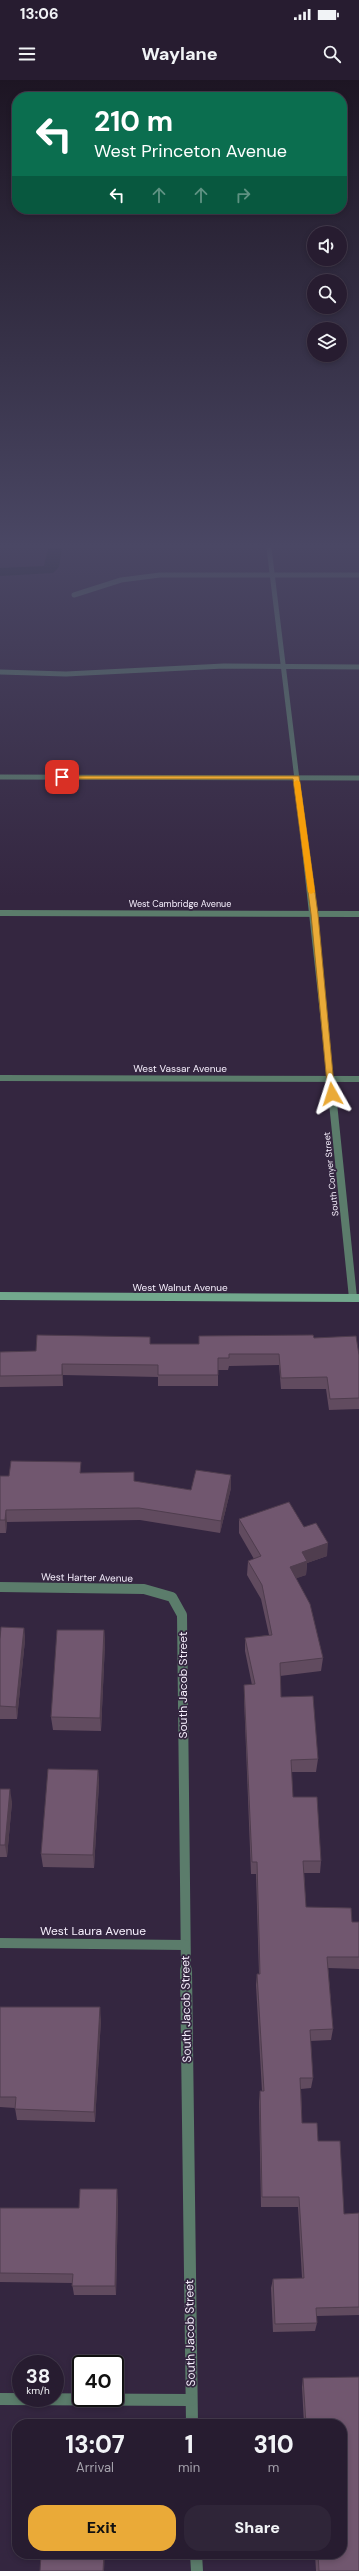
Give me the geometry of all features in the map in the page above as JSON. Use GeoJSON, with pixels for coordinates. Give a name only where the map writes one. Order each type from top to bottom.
{"type":"FeatureCollection","features":[{"type":"Feature","properties":{"kind":"main road","name":"West Walnut Avenue"},"geometry":{"type":"LineString","coordinates":[[0,1296],[356,1298]]}},
{"type":"Feature","properties":{"kind":"street","name":"South Conyer Street"},"geometry":{"type":"LineString","coordinates":[[284,667],[296,777],[314,914],[330,1079],[356,1298]]}},
{"type":"Feature","properties":{"kind":"street"},"geometry":{"type":"LineString","coordinates":[[0,672],[66,674],[177,668],[359,667]]}},
{"type":"Feature","properties":{"kind":"street"},"geometry":{"type":"LineString","coordinates":[[0,777],[359,778]]}},
{"type":"Feature","properties":{"kind":"street","name":"West Cambridge Avenue"},"geometry":{"type":"LineString","coordinates":[[0,913],[359,914]]}},
{"type":"Feature","properties":{"kind":"street","name":"West Vassar Avenue"},"geometry":{"type":"LineString","coordinates":[[0,1078],[359,1079]]}},
{"type":"Feature","properties":{"kind":"street","name":"West Harter Avenue"},"geometry":{"type":"LineString","coordinates":[[0,1587],[144,1589],[172,1597]]}},
{"type":"Feature","properties":{"kind":"street","name":"South Jacob Street"},"geometry":{"type":"LineString","coordinates":[[172,1597],[182,1615],[192,2419]]}},
{"type":"Feature","properties":{"kind":"street","name":"West Laura Avenue"},"geometry":{"type":"LineString","coordinates":[[0,1943],[185,1945]]}},
{"type":"Feature","properties":{"kind":"street"},"geometry":{"type":"LineString","coordinates":[[0,2399],[191,2400]]}},
{"type":"Feature","properties":{"kind":"street"},"geometry":{"type":"LineString","coordinates":[[196,2559],[197,2571]]}},
{"type":"Feature","properties":{"kind":"building"},"geometry":{"type":"Polygon","coordinates":[[[37,1335],[150,1337],[150,1344],[199,1344],[199,1336],[313,1335],[314,1338],[356,1336],[359,1355],[359,1398],[330,1399],[327,1377],[281,1378],[279,1354],[229,1354],[229,1358],[218,1358],[218,1375],[158,1375],[158,1365],[62,1364],[62,1375],[0,1376],[0,1352],[36,1351],[37,1335]]]}},
{"type":"Feature","properties":{"kind":"building"},"geometry":{"type":"Polygon","coordinates":[[[11,1461],[81,1462],[80,1473],[134,1472],[134,1481],[191,1490],[196,1470],[231,1475],[221,1521],[139,1508],[6,1510],[5,1520],[0,1520],[0,1476],[9,1476],[11,1461]]]}},
{"type":"Feature","properties":{"kind":"building"},"geometry":{"type":"Polygon","coordinates":[[[289,1502],[304,1527],[316,1523],[328,1543],[302,1552],[307,1561],[290,1567],[310,1604],[323,1658],[280,1663],[281,1697],[313,1696],[318,1759],[291,1760],[293,1797],[317,1797],[321,1861],[303,1861],[306,1907],[351,1908],[352,1922],[359,1922],[359,1957],[327,1957],[333,2029],[310,2030],[313,2078],[300,2078],[302,2123],[317,2123],[318,2141],[340,2141],[344,2214],[359,2213],[359,2307],[316,2308],[317,2323],[275,2324],[273,2279],[304,2278],[299,2197],[262,2197],[260,2091],[264,2091],[257,1974],[260,1974],[257,1862],[252,1862],[244,1685],[255,1684],[245,1638],[272,1635],[262,1585],[248,1561],[261,1556],[239,1519],[289,1502]]]}},
{"type":"Feature","properties":{"kind":"building"},"geometry":{"type":"Polygon","coordinates":[[[1,1627],[24,1628],[16,1707],[0,1706],[1,1627]]]}},
{"type":"Feature","properties":{"kind":"building"},"geometry":{"type":"Polygon","coordinates":[[[57,1630],[104,1630],[100,1718],[51,1717],[57,1630]]]}},
{"type":"Feature","properties":{"kind":"building"},"geometry":{"type":"Polygon","coordinates":[[[48,1769],[98,1770],[93,1855],[41,1854],[48,1769]]]}},
{"type":"Feature","properties":{"kind":"building"},"geometry":{"type":"Polygon","coordinates":[[[0,1789],[10,1789],[5,1845],[0,1845],[0,1789]]]}},
{"type":"Feature","properties":{"kind":"building"},"geometry":{"type":"Polygon","coordinates":[[[0,2007],[100,2007],[94,2112],[15,2109],[16,2097],[0,2097],[0,2007]]]}},
{"type":"Feature","properties":{"kind":"building"},"geometry":{"type":"Polygon","coordinates":[[[80,2189],[117,2189],[115,2286],[72,2286],[73,2274],[0,2273],[0,2208],[79,2208],[80,2189]]]}},
{"type":"Feature","properties":{"kind":"building"},"geometry":{"type":"Polygon","coordinates":[[[359,2377],[359,2571],[319,2571],[318,2559],[347,2559],[347,2419],[306,2419],[303,2378],[359,2377]]]}},
{"type":"Feature","properties":{"kind":"building"},"geometry":{"type":"Polygon","coordinates":[[[41,2559],[104,2559],[103,2571],[40,2571],[41,2559]]]}},
{"type":"Feature","properties":{"kind":"slow traffic"},"geometry":{"type":"LineString","coordinates":[[297,782],[311,892]]}},
{"type":"Feature","properties":{"kind":"route"},"geometry":{"type":"LineString","coordinates":[[62,777],[296,777],[314,914],[332,1094]]}}]}
